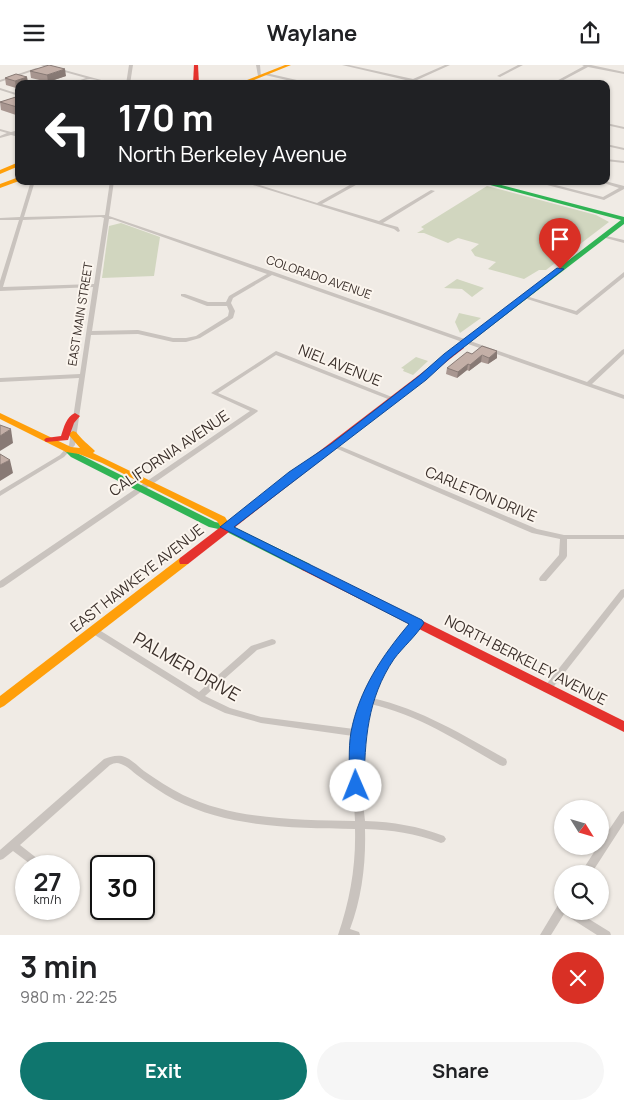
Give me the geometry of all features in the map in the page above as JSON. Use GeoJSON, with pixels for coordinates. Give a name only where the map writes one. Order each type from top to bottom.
{"type":"FeatureCollection","features":[{"type":"Feature","properties":{"kind":"street"},"geometry":{"type":"LineString","coordinates":[[42,65],[100,80]]}},
{"type":"Feature","properties":{"kind":"street"},"geometry":{"type":"LineString","coordinates":[[0,81],[61,65]]}},
{"type":"Feature","properties":{"kind":"street"},"geometry":{"type":"LineString","coordinates":[[66,71],[68,65]]}},
{"type":"Feature","properties":{"kind":"street"},"geometry":{"type":"LineString","coordinates":[[129,80],[131,65]]}},
{"type":"Feature","properties":{"kind":"street"},"geometry":{"type":"LineString","coordinates":[[196,65],[196,80]]}},
{"type":"Feature","properties":{"kind":"street"},"geometry":{"type":"LineString","coordinates":[[247,80],[264,72],[289,65]]}},
{"type":"Feature","properties":{"kind":"street"},"geometry":{"type":"LineString","coordinates":[[264,72],[299,65]]}},
{"type":"Feature","properties":{"kind":"street"},"geometry":{"type":"LineString","coordinates":[[344,65],[414,80],[448,65]]}},
{"type":"Feature","properties":{"kind":"street"},"geometry":{"type":"LineString","coordinates":[[499,76],[521,65]]}},
{"type":"Feature","properties":{"kind":"street"},"geometry":{"type":"LineString","coordinates":[[560,80],[587,65],[624,73]]}},
{"type":"Feature","properties":{"kind":"street"},"geometry":{"type":"LineString","coordinates":[[264,72],[295,80]]}},
{"type":"Feature","properties":{"kind":"street"},"geometry":{"type":"LineString","coordinates":[[82,80],[90,77]]}},
{"type":"Feature","properties":{"kind":"street"},"geometry":{"type":"LineString","coordinates":[[0,89],[15,94]]}},
{"type":"Feature","properties":{"kind":"street"},"geometry":{"type":"LineString","coordinates":[[610,125],[624,128]]}},
{"type":"Feature","properties":{"kind":"street"},"geometry":{"type":"LineString","coordinates":[[0,130],[15,135]]}},
{"type":"Feature","properties":{"kind":"street"},"geometry":{"type":"LineString","coordinates":[[0,137],[15,132]]}},
{"type":"Feature","properties":{"kind":"street"},"geometry":{"type":"LineString","coordinates":[[610,146],[624,149]]}},
{"type":"Feature","properties":{"kind":"street"},"geometry":{"type":"LineString","coordinates":[[610,161],[624,162]]}},
{"type":"Feature","properties":{"kind":"street"},"geometry":{"type":"LineString","coordinates":[[0,172],[15,166]]}},
{"type":"Feature","properties":{"kind":"street"},"geometry":{"type":"LineString","coordinates":[[0,186],[15,180]]}},
{"type":"Feature","properties":{"kind":"street"},"geometry":{"type":"LineString","coordinates":[[610,184],[624,188]]}},
{"type":"Feature","properties":{"kind":"street"},"geometry":{"type":"LineString","coordinates":[[32,185],[0,289],[96,285]]}},
{"type":"Feature","properties":{"kind":"street","name":"EAST MAIN STREET"},"geometry":{"type":"LineString","coordinates":[[69,450],[111,185]]}},
{"type":"Feature","properties":{"kind":"street"},"geometry":{"type":"LineString","coordinates":[[255,185],[396,228],[398,231]]}},
{"type":"Feature","properties":{"kind":"street"},"geometry":{"type":"LineString","coordinates":[[318,204],[354,185]]}},
{"type":"Feature","properties":{"kind":"street"},"geometry":{"type":"LineString","coordinates":[[493,185],[624,220]]}},
{"type":"Feature","properties":{"kind":"street"},"geometry":{"type":"LineString","coordinates":[[550,185],[606,199],[624,188]]}},
{"type":"Feature","properties":{"kind":"street"},"geometry":{"type":"LineString","coordinates":[[379,223],[433,191]]}},
{"type":"Feature","properties":{"kind":"street","name":"COLORADO AVENUE"},"geometry":{"type":"LineString","coordinates":[[0,219],[107,216],[624,397]]}},
{"type":"Feature","properties":{"kind":"street","name":"EAST HAWKEYE AVENUE"},"geometry":{"type":"LineString","coordinates":[[0,703],[293,475],[335,446],[395,400],[466,341],[624,220]]}},
{"type":"Feature","properties":{"kind":"street"},"geometry":{"type":"LineString","coordinates":[[105,227],[113,221],[122,221]]}},
{"type":"Feature","properties":{"kind":"street"},"geometry":{"type":"LineString","coordinates":[[604,236],[624,242]]}},
{"type":"Feature","properties":{"kind":"street"},"geometry":{"type":"LineString","coordinates":[[228,304],[232,296],[272,273]]}},
{"type":"Feature","properties":{"kind":"street"},"geometry":{"type":"LineString","coordinates":[[524,297],[577,313],[624,274]]}},
{"type":"Feature","properties":{"kind":"street"},"geometry":{"type":"LineString","coordinates":[[183,295],[207,303],[228,304]]}},
{"type":"Feature","properties":{"kind":"street"},"geometry":{"type":"LineString","coordinates":[[88,333],[138,332],[173,340],[191,340],[230,318],[232,313],[228,304]]}},
{"type":"Feature","properties":{"kind":"street"},"geometry":{"type":"LineString","coordinates":[[589,384],[624,351]]}},
{"type":"Feature","properties":{"kind":"street","name":"NIEL AVENUE"},"geometry":{"type":"LineString","coordinates":[[276,353],[395,400]]}},
{"type":"Feature","properties":{"kind":"street","name":"CALIFORNIA AVENUE"},"geometry":{"type":"LineString","coordinates":[[0,585],[255,411],[214,393],[276,353]]}},
{"type":"Feature","properties":{"kind":"street"},"geometry":{"type":"LineString","coordinates":[[0,380],[81,376]]}},
{"type":"Feature","properties":{"kind":"street"},"geometry":{"type":"LineString","coordinates":[[45,439],[57,440],[65,438],[70,422],[75,416]]}},
{"type":"Feature","properties":{"kind":"street","name":"NORTH BERKELEY AVENUE"},"geometry":{"type":"LineString","coordinates":[[0,417],[69,450],[82,451],[105,461],[213,525],[226,527],[623,725]]}},
{"type":"Feature","properties":{"kind":"street"},"geometry":{"type":"LineString","coordinates":[[73,434],[83,447],[105,461]]}},
{"type":"Feature","properties":{"kind":"street","name":"CARLETON DRIVE"},"geometry":{"type":"LineString","coordinates":[[335,446],[523,527],[564,537],[624,537]]}},
{"type":"Feature","properties":{"kind":"street"},"geometry":{"type":"LineString","coordinates":[[0,494],[69,450]]}},
{"type":"Feature","properties":{"kind":"street","name":"NORTH BERKELEY AVENUE"},"geometry":{"type":"LineString","coordinates":[[69,450],[74,455],[146,486]]}},
{"type":"Feature","properties":{"kind":"street"},"geometry":{"type":"LineString","coordinates":[[543,579],[563,556],[564,537]]}},
{"type":"Feature","properties":{"kind":"street"},"geometry":{"type":"LineString","coordinates":[[548,688],[624,592]]}},
{"type":"Feature","properties":{"kind":"street"},"geometry":{"type":"LineString","coordinates":[[347,934],[358,879],[361,851],[356,776],[358,733],[367,700],[388,657],[417,623]]}},
{"type":"Feature","properties":{"kind":"street","name":"PALMER DRIVE"},"geometry":{"type":"LineString","coordinates":[[93,630],[200,696],[228,711],[251,718],[358,733]]}},
{"type":"Feature","properties":{"kind":"street"},"geometry":{"type":"LineString","coordinates":[[200,696],[254,648],[272,642]]}},
{"type":"Feature","properties":{"kind":"street"},"geometry":{"type":"LineString","coordinates":[[367,700],[390,704],[412,712],[503,762]]}},
{"type":"Feature","properties":{"kind":"street"},"geometry":{"type":"LineString","coordinates":[[0,856],[107,762],[115,759],[123,760],[179,798],[211,809],[283,822],[404,827],[441,839]]}},
{"type":"Feature","properties":{"kind":"street"},"geometry":{"type":"LineString","coordinates":[[591,865],[624,815]]}},
{"type":"Feature","properties":{"kind":"street"},"geometry":{"type":"LineString","coordinates":[[13,845],[26,855]]}},
{"type":"Feature","properties":{"kind":"street"},"geometry":{"type":"LineString","coordinates":[[545,935],[555,920]]}},
{"type":"Feature","properties":{"kind":"street"},"geometry":{"type":"LineString","coordinates":[[582,920],[606,935]]}},
{"type":"Feature","properties":{"kind":"green space"},"geometry":{"type":"Polygon","coordinates":[[[487,186],[596,215],[609,222],[546,270],[539,270],[524,279],[488,269],[496,262],[475,256],[471,250],[479,244],[458,238],[448,243],[424,233],[417,233],[424,229],[421,227],[487,186]]]}},
{"type":"Feature","properties":{"kind":"green space"},"geometry":{"type":"Polygon","coordinates":[[[121,223],[160,237],[154,276],[102,278],[109,226],[121,223]]]}},
{"type":"Feature","properties":{"kind":"green space"},"geometry":{"type":"Polygon","coordinates":[[[457,279],[484,288],[472,297],[462,289],[444,288],[457,279]]]}},
{"type":"Feature","properties":{"kind":"green space"},"geometry":{"type":"Polygon","coordinates":[[[459,313],[481,318],[460,333],[455,322],[459,313]]]}},
{"type":"Feature","properties":{"kind":"green space"},"geometry":{"type":"Polygon","coordinates":[[[416,357],[428,361],[413,375],[403,371],[404,369],[401,368],[416,357]]]}},
{"type":"Feature","properties":{"kind":"building"},"geometry":{"type":"Polygon","coordinates":[[[49,65],[65,69],[47,75],[30,71],[49,65]]]}},
{"type":"Feature","properties":{"kind":"building"},"geometry":{"type":"Polygon","coordinates":[[[16,74],[27,77],[15,81],[5,78],[16,74]]]}},
{"type":"Feature","properties":{"kind":"building"},"geometry":{"type":"Polygon","coordinates":[[[15,97],[15,106],[0,102],[15,97]]]}},
{"type":"Feature","properties":{"kind":"building"},"geometry":{"type":"Polygon","coordinates":[[[482,346],[497,351],[489,358],[482,355],[458,372],[447,368],[467,352],[472,354],[482,346]]]}},
{"type":"Feature","properties":{"kind":"building"},"geometry":{"type":"Polygon","coordinates":[[[0,425],[11,429],[0,436],[0,425]]]}},
{"type":"Feature","properties":{"kind":"building"},"geometry":{"type":"Polygon","coordinates":[[[0,454],[10,460],[0,465],[0,454]]]}},
{"type":"Feature","properties":{"kind":"traffic: fast"},"geometry":{"type":"LineString","coordinates":[[493,185],[624,219]]}},
{"type":"Feature","properties":{"kind":"traffic: fast"},"geometry":{"type":"LineString","coordinates":[[460,348],[624,221]]}},
{"type":"Feature","properties":{"kind":"traffic: fast"},"geometry":{"type":"LineString","coordinates":[[69,450],[74,455],[213,525],[226,527],[306,567]]}},
{"type":"Feature","properties":{"kind":"traffic: slow"},"geometry":{"type":"LineString","coordinates":[[250,80],[289,65]]}},
{"type":"Feature","properties":{"kind":"traffic: slow"},"geometry":{"type":"LineString","coordinates":[[0,172],[15,166]]}},
{"type":"Feature","properties":{"kind":"traffic: slow"},"geometry":{"type":"LineString","coordinates":[[0,186],[15,180]]}},
{"type":"Feature","properties":{"kind":"traffic: slow"},"geometry":{"type":"LineString","coordinates":[[0,416],[69,450],[81,451],[105,461],[221,519],[226,527]]}},
{"type":"Feature","properties":{"kind":"traffic: slow"},"geometry":{"type":"LineString","coordinates":[[73,434],[80,444],[90,451]]}},
{"type":"Feature","properties":{"kind":"traffic: slow"},"geometry":{"type":"LineString","coordinates":[[0,703],[184,561]]}},
{"type":"Feature","properties":{"kind":"traffic: jam"},"geometry":{"type":"LineString","coordinates":[[196,65],[196,80]]}},
{"type":"Feature","properties":{"kind":"traffic: jam"},"geometry":{"type":"LineString","coordinates":[[184,561],[460,348]]}},
{"type":"Feature","properties":{"kind":"traffic: jam"},"geometry":{"type":"LineString","coordinates":[[49,440],[65,438],[70,422],[75,416]]}},
{"type":"Feature","properties":{"kind":"traffic: jam"},"geometry":{"type":"LineString","coordinates":[[306,567],[624,727]]}},
{"type":"Feature","properties":{"kind":"route"},"geometry":{"type":"LineString","coordinates":[[356,786],[358,733],[367,700],[374,682],[388,657],[417,623],[226,527],[293,475],[335,446],[560,269]]}}]}
